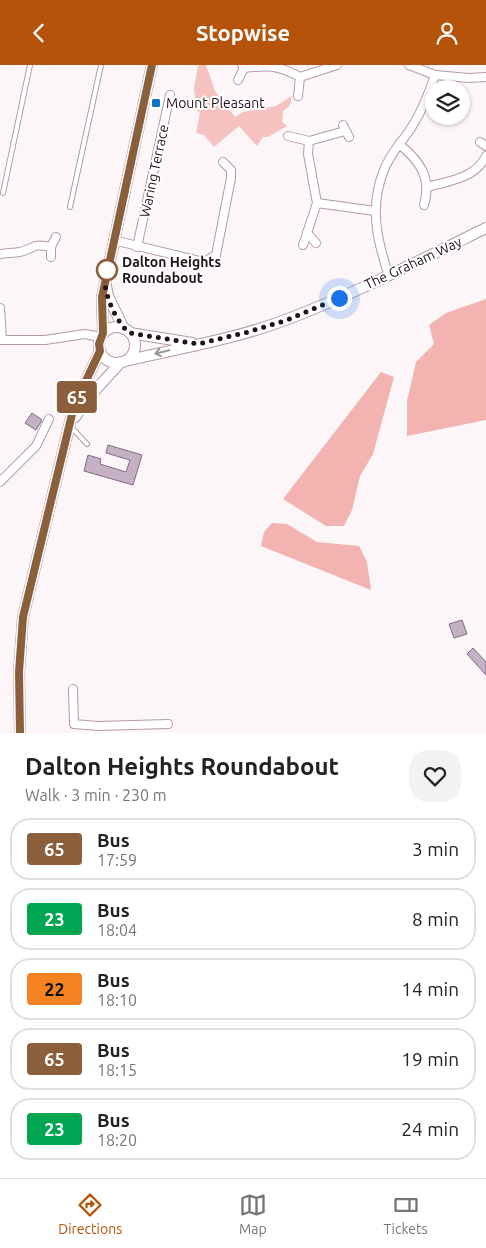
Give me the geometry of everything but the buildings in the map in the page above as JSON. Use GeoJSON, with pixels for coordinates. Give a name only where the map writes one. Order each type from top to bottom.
{"type":"FeatureCollection","features":[{"type":"Feature","properties":{"kind":"main road"},"geometry":{"type":"LineString","coordinates":[[20,733],[19,672],[23,617],[78,394],[100,351],[102,297],[112,241],[152,65]]}},
{"type":"Feature","properties":{"kind":"main road","name":"The Graham Way"},"geometry":{"type":"LineString","coordinates":[[123,361],[248,332],[287,320],[388,276],[486,229]]}},
{"type":"Feature","properties":{"kind":"main road"},"geometry":{"type":"LineString","coordinates":[[70,425],[89,397],[133,352],[134,345],[108,296],[105,283]]}},
{"type":"Feature","properties":{"kind":"main road"},"geometry":{"type":"LineString","coordinates":[[102,335],[113,328],[127,331]]}},
{"type":"Feature","properties":{"kind":"main road","name":"The Graham Way"},"geometry":{"type":"LineString","coordinates":[[127,331],[198,344]]}},
{"type":"Feature","properties":{"kind":"main road"},"geometry":{"type":"LineString","coordinates":[[100,351],[108,361],[123,361]]}},
{"type":"Feature","properties":{"kind":"street"},"geometry":{"type":"LineString","coordinates":[[238,80],[243,67],[269,65],[288,70],[300,77],[337,65]]}},
{"type":"Feature","properties":{"kind":"street"},"geometry":{"type":"LineString","coordinates":[[409,65],[435,75],[469,78],[486,77]]}},
{"type":"Feature","properties":{"kind":"street"},"geometry":{"type":"LineString","coordinates":[[388,276],[377,234],[376,198],[383,171],[425,103],[435,75]]}},
{"type":"Feature","properties":{"kind":"street"},"geometry":{"type":"LineString","coordinates":[[298,96],[300,77]]}},
{"type":"Feature","properties":{"kind":"street","name":"Waring Terrace"},"geometry":{"type":"LineString","coordinates":[[137,247],[170,95]]}},
{"type":"Feature","properties":{"kind":"street"},"geometry":{"type":"LineString","coordinates":[[288,136],[309,141],[346,131]]}},
{"type":"Feature","properties":{"kind":"street"},"geometry":{"type":"LineString","coordinates":[[303,245],[318,203],[308,154],[309,141]]}},
{"type":"Feature","properties":{"kind":"street"},"geometry":{"type":"LineString","coordinates":[[400,144],[419,164],[428,187],[424,205]]}},
{"type":"Feature","properties":{"kind":"street"},"geometry":{"type":"LineString","coordinates":[[428,187],[468,175],[478,169],[486,156]]}},
{"type":"Feature","properties":{"kind":"street"},"geometry":{"type":"LineString","coordinates":[[112,241],[204,262],[216,255],[231,178],[230,170],[223,162]]}},
{"type":"Feature","properties":{"kind":"street"},"geometry":{"type":"LineString","coordinates":[[318,203],[376,211]]}},
{"type":"Feature","properties":{"kind":"street"},"geometry":{"type":"LineString","coordinates":[[307,233],[316,243]]}},
{"type":"Feature","properties":{"kind":"street"},"geometry":{"type":"LineString","coordinates":[[51,257],[51,247],[56,237]]}},
{"type":"Feature","properties":{"kind":"street"},"geometry":{"type":"LineString","coordinates":[[0,253],[23,251],[39,244],[51,247]]}},
{"type":"Feature","properties":{"kind":"street"},"geometry":{"type":"LineString","coordinates":[[0,308],[1,340],[45,340],[85,334],[102,335]]}},
{"type":"Feature","properties":{"kind":"street"},"geometry":{"type":"LineString","coordinates":[[0,482],[36,446],[49,419]]}},
{"type":"Feature","properties":{"kind":"street"},"geometry":{"type":"LineString","coordinates":[[73,689],[74,724],[98,729],[168,724]]}},
{"type":"Feature","properties":{"kind":"lane"},"geometry":{"type":"LineString","coordinates":[[3,193],[30,65]]}},
{"type":"Feature","properties":{"kind":"lane"},"geometry":{"type":"LineString","coordinates":[[70,207],[101,65]]}},
{"type":"Feature","properties":{"kind":"lane"},"geometry":{"type":"LineString","coordinates":[[70,425],[87,444]]}},
{"type":"Feature","properties":{"kind":"shaded area"},"geometry":{"type":"Polygon","coordinates":[[[206,65],[215,91],[235,117],[243,112],[276,106],[292,96],[290,105],[283,111],[282,122],[287,126],[268,137],[263,137],[257,146],[239,126],[214,147],[204,135],[196,133],[200,112],[196,110],[194,88],[198,66],[206,65]]]}},
{"type":"Feature","properties":{"kind":"shaded area"},"geometry":{"type":"Polygon","coordinates":[[[486,299],[486,420],[407,436],[407,401],[416,362],[434,344],[429,325],[446,313],[486,299]]]}},
{"type":"Feature","properties":{"kind":"shaded area"},"geometry":{"type":"Polygon","coordinates":[[[381,372],[394,377],[373,454],[360,476],[352,510],[344,526],[326,526],[283,499],[381,372]]]}},
{"type":"Feature","properties":{"kind":"shaded area"},"geometry":{"type":"Polygon","coordinates":[[[272,523],[287,524],[317,542],[359,546],[367,562],[371,590],[261,546],[264,532],[272,523]]]}},
{"type":"Feature","properties":{"kind":"bus line","name":"65"},"geometry":{"type":"LineString","coordinates":[[20,733],[19,672],[23,617],[74,406],[78,394],[100,351],[100,337],[103,333],[102,297],[112,241],[152,65]]}},
{"type":"Feature","properties":{"kind":"place","name":"Mount Pleasant"},"geometry":{"type":"Point","coordinates":[156,103]}},
{"type":"Feature","properties":{"kind":"place","name":"Dalton Heights Roundabout"},"geometry":{"type":"Point","coordinates":[107,270]}},
{"type":"Feature","properties":{"kind":"route"},"geometry":{"type":"LineString","coordinates":[[107,270],[105,283],[108,296],[124,329],[130,333],[198,344],[287,320],[339,298]]}}]}
